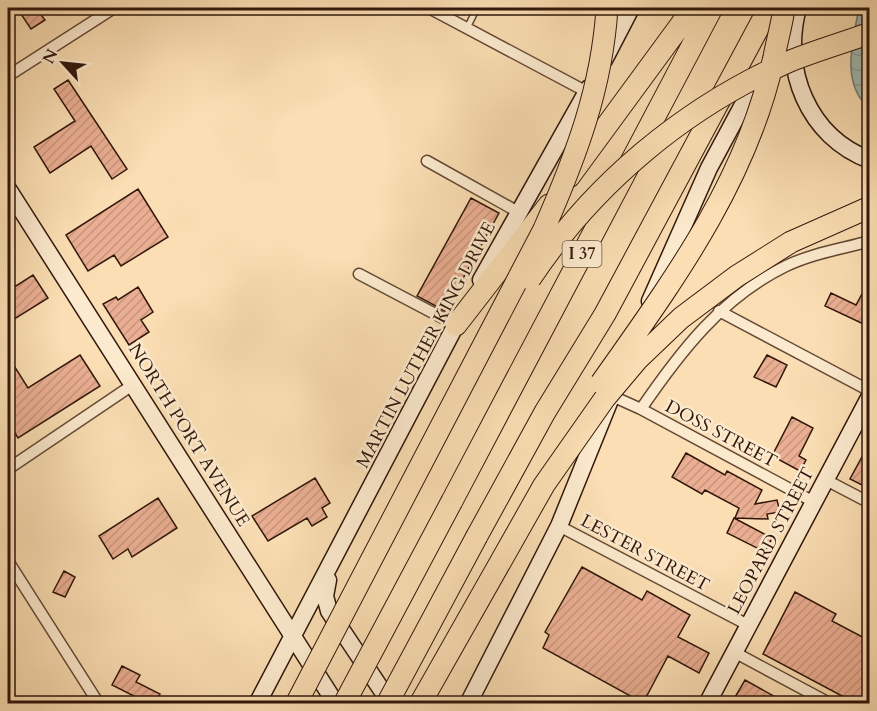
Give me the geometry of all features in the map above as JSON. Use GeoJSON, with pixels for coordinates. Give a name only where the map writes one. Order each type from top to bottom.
{"type":"FeatureCollection","features":[{"type":"Feature","properties":{"kind":"highway"},"geometry":{"type":"LineString","coordinates":[[296,704],[544,229],[576,155],[595,90],[606,8]]}},
{"type":"Feature","properties":{"kind":"highway"},"geometry":{"type":"LineString","coordinates":[[456,325],[535,225],[699,8]]}},
{"type":"Feature","properties":{"kind":"highway","name":"I 37"},"geometry":{"type":"LineString","coordinates":[[344,704],[452,501],[699,8]]}},
{"type":"Feature","properties":{"kind":"highway","name":"I 37"},"geometry":{"type":"LineString","coordinates":[[389,704],[544,412],[605,314],[769,8]]}},
{"type":"Feature","properties":{"kind":"highway"},"geometry":{"type":"LineString","coordinates":[[420,704],[543,485],[568,435],[699,240],[725,194],[746,149],[767,88],[784,8]]}},
{"type":"Feature","properties":{"kind":"highway"},"geometry":{"type":"LineString","coordinates":[[466,378],[542,260],[574,219],[647,148],[681,122],[730,92],[788,62],[870,33]]}},
{"type":"Feature","properties":{"kind":"highway"},"geometry":{"type":"LineString","coordinates":[[543,485],[605,398],[637,360],[681,318],[737,276],[791,242],[870,207]]}},
{"type":"Feature","properties":{"kind":"main road","name":"MARTIN LUTHER KING DRIVE"},"geometry":{"type":"LineString","coordinates":[[257,704],[456,325],[587,92],[631,8]]}},
{"type":"Feature","properties":{"kind":"main road"},"geometry":{"type":"LineString","coordinates":[[796,8],[793,26],[793,59],[806,105],[834,140],[854,154],[870,160]]}},
{"type":"Feature","properties":{"kind":"main road"},"geometry":{"type":"LineString","coordinates":[[468,704],[559,526],[647,309],[710,168],[796,8]]}},
{"type":"Feature","properties":{"kind":"main road","name":"NORTH PORT AVENUE"},"geometry":{"type":"LineString","coordinates":[[8,189],[336,704]]}},
{"type":"Feature","properties":{"kind":"main road","name":"LEOPARD STREET"},"geometry":{"type":"LineString","coordinates":[[707,704],[870,396]]}},
{"type":"Feature","properties":{"kind":"main road"},"geometry":{"type":"LineString","coordinates":[[334,559],[325,596],[329,610],[389,704]]}},
{"type":"Feature","properties":{"kind":"street"},"geometry":{"type":"LineString","coordinates":[[8,76],[114,8]]}},
{"type":"Feature","properties":{"kind":"street"},"geometry":{"type":"LineString","coordinates":[[429,8],[587,92]]}},
{"type":"Feature","properties":{"kind":"street"},"geometry":{"type":"LineString","coordinates":[[427,161],[520,213]]}},
{"type":"Feature","properties":{"kind":"street"},"geometry":{"type":"LineString","coordinates":[[641,409],[670,369],[719,311],[762,279],[788,265],[870,240]]}},
{"type":"Feature","properties":{"kind":"street"},"geometry":{"type":"LineString","coordinates":[[359,274],[456,325]]}},
{"type":"Feature","properties":{"kind":"street"},"geometry":{"type":"LineString","coordinates":[[719,311],[870,391]]}},
{"type":"Feature","properties":{"kind":"street"},"geometry":{"type":"LineString","coordinates":[[8,469],[134,384]]}},
{"type":"Feature","properties":{"kind":"street","name":"DOSS STREET"},"geometry":{"type":"LineString","coordinates":[[612,396],[641,409],[814,502]]}},
{"type":"Feature","properties":{"kind":"street"},"geometry":{"type":"LineString","coordinates":[[826,480],[870,503]]}},
{"type":"Feature","properties":{"kind":"street","name":"LESTER STREET"},"geometry":{"type":"LineString","coordinates":[[559,526],[748,626]]}},
{"type":"Feature","properties":{"kind":"street"},"geometry":{"type":"LineString","coordinates":[[8,561],[99,704]]}},
{"type":"Feature","properties":{"kind":"street"},"geometry":{"type":"LineString","coordinates":[[734,652],[831,704]]}},
{"type":"Feature","properties":{"kind":"lane"},"geometry":{"type":"LineString","coordinates":[[467,28],[477,8]]}},
{"type":"Feature","properties":{"kind":"water"},"geometry":{"type":"Polygon","coordinates":[[[859,8],[869,8],[869,108],[860,98],[854,86],[852,74],[852,47],[859,8]]]}},
{"type":"Feature","properties":{"kind":"building"},"geometry":{"type":"Polygon","coordinates":[[[17,8],[36,8],[45,20],[31,29],[17,8]]]}},
{"type":"Feature","properties":{"kind":"building"},"geometry":{"type":"Polygon","coordinates":[[[68,80],[127,169],[112,179],[91,146],[50,173],[34,147],[75,121],[54,89],[68,80]]]}},
{"type":"Feature","properties":{"kind":"building"},"geometry":{"type":"Polygon","coordinates":[[[138,189],[168,237],[121,266],[114,255],[88,271],[66,235],[138,189]]]}},
{"type":"Feature","properties":{"kind":"building"},"geometry":{"type":"Polygon","coordinates":[[[471,198],[499,213],[445,311],[417,296],[471,198]]]}},
{"type":"Feature","properties":{"kind":"building"},"geometry":{"type":"Polygon","coordinates":[[[33,275],[48,298],[8,323],[8,291],[33,275]]]}},
{"type":"Feature","properties":{"kind":"building"},"geometry":{"type":"Polygon","coordinates":[[[870,279],[870,327],[825,306],[831,293],[856,305],[870,279]]]}},
{"type":"Feature","properties":{"kind":"building"},"geometry":{"type":"Polygon","coordinates":[[[138,287],[153,312],[141,320],[149,332],[129,345],[103,304],[116,297],[118,300],[138,287]]]}},
{"type":"Feature","properties":{"kind":"building"},"geometry":{"type":"Polygon","coordinates":[[[80,355],[100,386],[18,438],[8,422],[8,356],[28,388],[80,355]]]}},
{"type":"Feature","properties":{"kind":"building"},"geometry":{"type":"Polygon","coordinates":[[[767,355],[787,365],[776,387],[754,377],[767,355]]]}},
{"type":"Feature","properties":{"kind":"building"},"geometry":{"type":"Polygon","coordinates":[[[792,417],[813,428],[799,456],[806,460],[800,471],[772,456],[792,417]]]}},
{"type":"Feature","properties":{"kind":"building"},"geometry":{"type":"Polygon","coordinates":[[[870,442],[870,489],[850,479],[870,442]]]}},
{"type":"Feature","properties":{"kind":"building"},"geometry":{"type":"Polygon","coordinates":[[[686,453],[725,475],[727,471],[762,490],[755,504],[777,500],[780,512],[767,514],[768,519],[735,518],[739,508],[705,490],[702,494],[672,477],[686,453]]]}},
{"type":"Feature","properties":{"kind":"building"},"geometry":{"type":"Polygon","coordinates":[[[315,478],[330,503],[322,508],[327,517],[312,526],[307,518],[268,541],[252,516],[315,478]]]}},
{"type":"Feature","properties":{"kind":"building"},"geometry":{"type":"Polygon","coordinates":[[[158,498],[177,528],[132,557],[128,549],[113,559],[99,536],[158,498]]]}},
{"type":"Feature","properties":{"kind":"building"},"geometry":{"type":"Polygon","coordinates":[[[734,518],[772,538],[765,552],[727,533],[734,518]]]}},
{"type":"Feature","properties":{"kind":"building"},"geometry":{"type":"Polygon","coordinates":[[[582,567],[642,600],[647,591],[690,615],[678,637],[709,653],[699,673],[668,656],[643,703],[543,648],[549,635],[545,632],[582,567]]]}},
{"type":"Feature","properties":{"kind":"building"},"geometry":{"type":"Polygon","coordinates":[[[64,571],[75,577],[65,597],[53,592],[64,571]]]}},
{"type":"Feature","properties":{"kind":"building"},"geometry":{"type":"Polygon","coordinates":[[[795,592],[836,614],[832,621],[870,641],[870,704],[857,704],[763,654],[795,592]]]}},
{"type":"Feature","properties":{"kind":"building"},"geometry":{"type":"Polygon","coordinates":[[[122,666],[140,675],[136,682],[160,694],[155,704],[132,704],[136,697],[112,685],[122,666]]]}},
{"type":"Feature","properties":{"kind":"building"},"geometry":{"type":"Polygon","coordinates":[[[745,680],[788,704],[731,704],[745,680]]]}}]}
